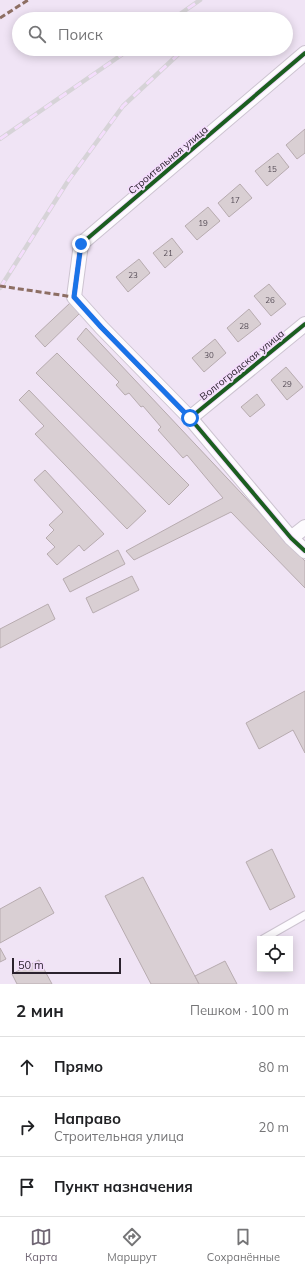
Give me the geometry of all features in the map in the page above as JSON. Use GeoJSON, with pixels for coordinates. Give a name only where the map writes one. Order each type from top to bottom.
{"type":"FeatureCollection","features":[{"type":"Feature","properties":{"kind":"street","name":"Строительная улица"},"geometry":{"type":"LineString","coordinates":[[190,418],[101,327],[74,297],[81,244],[305,53]]}},
{"type":"Feature","properties":{"kind":"street","name":"Волгоградская улица"},"geometry":{"type":"LineString","coordinates":[[190,418],[305,324]]}},
{"type":"Feature","properties":{"kind":"street"},"geometry":{"type":"LineString","coordinates":[[190,418],[291,538],[305,551]]}},
{"type":"Feature","properties":{"kind":"street"},"geometry":{"type":"LineString","coordinates":[[291,538],[305,527]]}},
{"type":"Feature","properties":{"kind":"lane"},"geometry":{"type":"LineString","coordinates":[[268,936],[305,915]]}},
{"type":"Feature","properties":{"kind":"building"},"geometry":{"type":"Polygon","coordinates":[[[305,129],[305,153],[297,159],[286,145],[305,129]]]}},
{"type":"Feature","properties":{"kind":"building"},"geometry":{"type":"Polygon","coordinates":[[[278,153],[289,167],[267,186],[255,171],[278,153]]]}},
{"type":"Feature","properties":{"kind":"building"},"geometry":{"type":"Polygon","coordinates":[[[240,184],[252,198],[229,217],[218,203],[240,184]]]}},
{"type":"Feature","properties":{"kind":"building"},"geometry":{"type":"Polygon","coordinates":[[[208,207],[220,221],[197,240],[185,226],[208,207]]]}},
{"type":"Feature","properties":{"kind":"building"},"geometry":{"type":"Polygon","coordinates":[[[172,238],[183,252],[165,268],[153,253],[172,238]]]}},
{"type":"Feature","properties":{"kind":"building"},"geometry":{"type":"Polygon","coordinates":[[[139,259],[150,273],[128,292],[116,277],[139,259]]]}},
{"type":"Feature","properties":{"kind":"building"},"geometry":{"type":"Polygon","coordinates":[[[269,284],[286,304],[271,316],[254,296],[269,284]]]}},
{"type":"Feature","properties":{"kind":"building"},"geometry":{"type":"Polygon","coordinates":[[[70,303],[80,313],[45,347],[35,336],[70,303]]]}},
{"type":"Feature","properties":{"kind":"building"},"geometry":{"type":"Polygon","coordinates":[[[249,309],[261,324],[238,342],[227,328],[249,309]]]}},
{"type":"Feature","properties":{"kind":"building"},"geometry":{"type":"Polygon","coordinates":[[[86,328],[305,561],[305,588],[231,512],[134,560],[126,551],[223,498],[187,455],[183,458],[158,430],[161,427],[143,406],[141,407],[129,393],[125,395],[116,385],[119,382],[77,339],[86,328]]]}},
{"type":"Feature","properties":{"kind":"building"},"geometry":{"type":"Polygon","coordinates":[[[215,339],[226,353],[204,372],[192,358],[215,339]]]}},
{"type":"Feature","properties":{"kind":"building"},"geometry":{"type":"Polygon","coordinates":[[[57,353],[189,485],[169,505],[36,373],[57,353]]]}},
{"type":"Feature","properties":{"kind":"building"},"geometry":{"type":"Polygon","coordinates":[[[286,367],[303,387],[287,400],[271,380],[286,367]]]}},
{"type":"Feature","properties":{"kind":"building"},"geometry":{"type":"Polygon","coordinates":[[[29,390],[146,511],[127,529],[35,434],[44,426],[19,400],[29,390]]]}},
{"type":"Feature","properties":{"kind":"building"},"geometry":{"type":"Polygon","coordinates":[[[257,394],[265,405],[250,417],[241,407],[257,394]]]}},
{"type":"Feature","properties":{"kind":"building"},"geometry":{"type":"Polygon","coordinates":[[[45,470],[104,534],[84,551],[79,545],[57,565],[47,554],[55,547],[46,538],[54,530],[49,525],[63,512],[34,480],[45,470]]]}},
{"type":"Feature","properties":{"kind":"building"},"geometry":{"type":"Polygon","coordinates":[[[118,550],[125,564],[70,592],[63,579],[118,550]]]}},
{"type":"Feature","properties":{"kind":"building"},"geometry":{"type":"Polygon","coordinates":[[[132,576],[139,590],[93,613],[86,598],[132,576]]]}},
{"type":"Feature","properties":{"kind":"building"},"geometry":{"type":"Polygon","coordinates":[[[48,604],[55,619],[0,648],[0,629],[48,604]]]}},
{"type":"Feature","properties":{"kind":"building"},"geometry":{"type":"Polygon","coordinates":[[[305,691],[305,753],[293,730],[259,749],[246,723],[305,691]]]}},
{"type":"Feature","properties":{"kind":"building"},"geometry":{"type":"Polygon","coordinates":[[[272,849],[295,897],[270,910],[246,862],[272,849]]]}},
{"type":"Feature","properties":{"kind":"building"},"geometry":{"type":"Polygon","coordinates":[[[143,877],[199,984],[151,984],[105,896],[143,877]]]}},
{"type":"Feature","properties":{"kind":"building"},"geometry":{"type":"Polygon","coordinates":[[[40,887],[54,913],[0,943],[0,909],[40,887]]]}},
{"type":"Feature","properties":{"kind":"building"},"geometry":{"type":"Polygon","coordinates":[[[0,948],[6,959],[0,962],[0,948]]]}},
{"type":"Feature","properties":{"kind":"building"},"geometry":{"type":"Polygon","coordinates":[[[39,960],[52,984],[17,984],[12,974],[39,960]]]}},
{"type":"Feature","properties":{"kind":"building"},"geometry":{"type":"Polygon","coordinates":[[[225,961],[237,984],[199,984],[195,976],[225,961]]]}},
{"type":"Feature","properties":{"kind":"railway"},"geometry":{"type":"LineString","coordinates":[[183,12],[200,0]]}},
{"type":"Feature","properties":{"kind":"railway"},"geometry":{"type":"LineString","coordinates":[[0,139],[120,56]]}},
{"type":"Feature","properties":{"kind":"railway"},"geometry":{"type":"LineString","coordinates":[[0,288],[68,181],[123,106],[177,56]]}},
{"type":"Feature","properties":{"kind":"marked path"},"geometry":{"type":"LineString","coordinates":[[0,18],[28,0]]}},
{"type":"Feature","properties":{"kind":"marked path"},"geometry":{"type":"LineString","coordinates":[[0,286],[74,297]]}},
{"type":"Feature","properties":{"kind":"cycle path"},"geometry":{"type":"LineString","coordinates":[[305,53],[81,244],[74,297],[101,327],[190,418],[291,538],[305,551]]}},
{"type":"Feature","properties":{"kind":"cycle path"},"geometry":{"type":"LineString","coordinates":[[190,418],[305,324]]}},
{"type":"Feature","properties":{"kind":"route"},"geometry":{"type":"LineString","coordinates":[[81,244],[74,297],[101,327],[190,418]]}}]}
